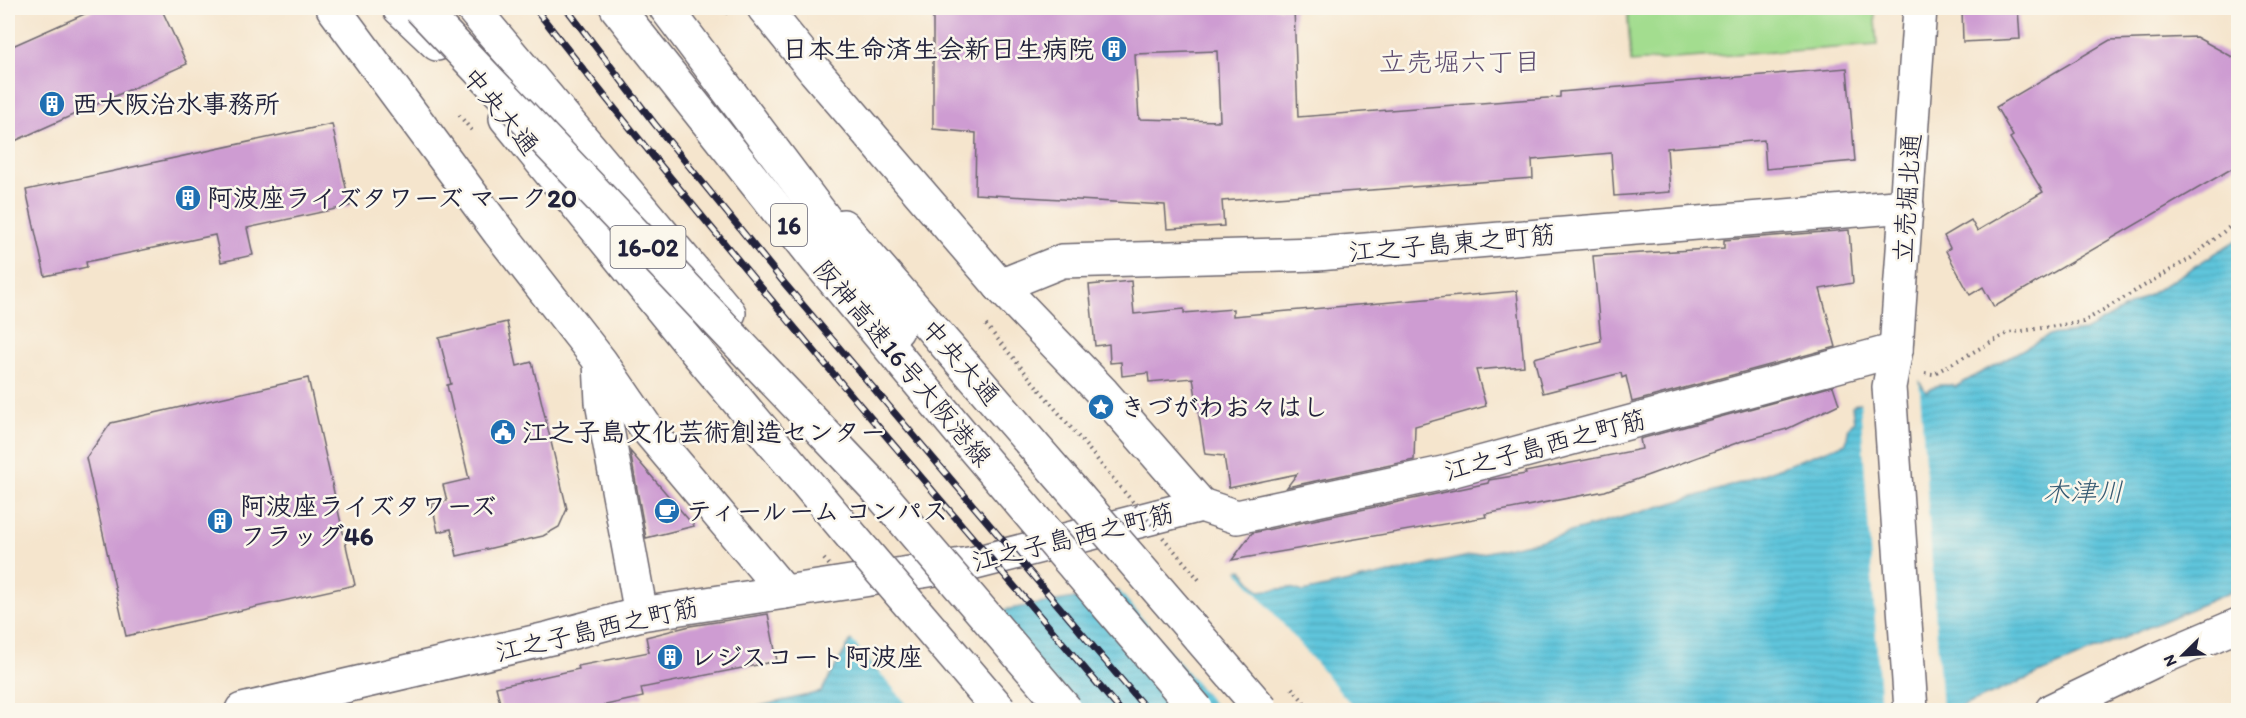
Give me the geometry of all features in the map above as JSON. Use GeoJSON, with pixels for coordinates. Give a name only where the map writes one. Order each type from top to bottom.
{"type":"FeatureCollection","features":[{"type":"Feature","properties":{"kind":"main road"},"geometry":{"type":"LineString","coordinates":[[333,8],[499,232],[600,361],[647,429],[784,592]]}},
{"type":"Feature","properties":{"kind":"main road"},"geometry":{"type":"LineString","coordinates":[[399,8],[481,87]]}},
{"type":"Feature","properties":{"kind":"main road","name":"中央大通"},"geometry":{"type":"LineString","coordinates":[[420,8],[481,87],[689,342],[1000,711]]}},
{"type":"Feature","properties":{"kind":"main road","name":"16-02"},"geometry":{"type":"LineString","coordinates":[[420,8],[875,487]]}},
{"type":"Feature","properties":{"kind":"main road"},"geometry":{"type":"LineString","coordinates":[[472,8],[1066,711]]}},
{"type":"Feature","properties":{"kind":"main road","name":"阪神高速16号大阪港線"},"geometry":{"type":"LineString","coordinates":[[618,8],[817,260],[966,440],[1197,711]]}},
{"type":"Feature","properties":{"kind":"main road"},"geometry":{"type":"LineString","coordinates":[[764,8],[815,71],[1000,286],[1103,393],[1201,505]]}},
{"type":"Feature","properties":{"kind":"main road","name":"立売堀北通"},"geometry":{"type":"LineString","coordinates":[[1911,711],[1901,370],[1907,206],[1920,8]]}},
{"type":"Feature","properties":{"kind":"main road","name":"中央大通"},"geometry":{"type":"LineString","coordinates":[[670,10],[846,229],[1262,711]]}},
{"type":"Feature","properties":{"kind":"main road","name":"16"},"geometry":{"type":"LineString","coordinates":[[670,10],[840,239],[966,440]]}},
{"type":"Feature","properties":{"kind":"main road","name":"江之子島東之町筋"},"geometry":{"type":"LineString","coordinates":[[1000,286],[1062,261],[1317,254],[1907,206]]}},
{"type":"Feature","properties":{"kind":"main road"},"geometry":{"type":"LineString","coordinates":[[600,361],[602,402],[641,614]]}},
{"type":"Feature","properties":{"kind":"main road","name":"江之子島西之町筋"},"geometry":{"type":"LineString","coordinates":[[242,711],[551,638],[641,614],[975,563],[1201,505],[1237,517],[1901,370]]}},
{"type":"Feature","properties":{"kind":"main road"},"geometry":{"type":"LineString","coordinates":[[2052,711],[2156,660],[2238,625]]}},
{"type":"Feature","properties":{"kind":"path"},"geometry":{"type":"LineString","coordinates":[[455,110],[477,137]]}},
{"type":"Feature","properties":{"kind":"path"},"geometry":{"type":"LineString","coordinates":[[1901,370],[1933,374],[2008,333],[2083,322],[2191,258],[2238,220]]}},
{"type":"Feature","properties":{"kind":"path"},"geometry":{"type":"LineString","coordinates":[[816,550],[824,559]]}},
{"type":"Feature","properties":{"kind":"green space"},"geometry":{"type":"Polygon","coordinates":[[[1627,8],[1874,8],[1877,45],[1631,62],[1627,8]]]}},
{"type":"Feature","properties":{"kind":"water","name":"木津川"},"geometry":{"type":"Polygon","coordinates":[[[2238,239],[2238,589],[1954,710],[743,710],[821,692],[854,635],[1242,570],[1259,591],[1291,588],[1303,592],[1543,540],[1725,488],[1846,443],[1849,427],[1854,421],[1852,406],[1918,379],[1926,392],[1939,385],[1955,387],[2049,335],[2085,331],[2152,293],[2238,239]]]}},
{"type":"Feature","properties":{"kind":"pier"},"geometry":{"type":"Polygon","coordinates":[[[1919,376],[1942,710],[1881,710],[1860,400],[1919,376]]]}},
{"type":"Feature","properties":{"kind":"pier"},"geometry":{"type":"Polygon","coordinates":[[[1235,568],[1356,710],[1219,710],[1117,588],[1235,568]]]}},
{"type":"Feature","properties":{"kind":"pier"},"geometry":{"type":"Polygon","coordinates":[[[968,613],[1054,710],[912,710],[849,637],[854,632],[968,613]]]}},
{"type":"Feature","properties":{"kind":"building","name":"西大阪治水事務所"},"geometry":{"type":"Polygon","coordinates":[[[98,8],[161,8],[187,64],[8,144],[8,48],[98,8]]]}},
{"type":"Feature","properties":{"kind":"building"},"geometry":{"type":"Polygon","coordinates":[[[933,8],[1294,8],[1298,117],[1560,97],[1560,92],[1847,68],[1855,161],[1766,169],[1764,140],[1667,148],[1670,192],[1614,196],[1611,153],[1532,160],[1533,178],[1222,201],[1224,226],[1167,229],[1165,205],[975,194],[976,133],[933,129],[933,8]],[[1217,51],[1135,54],[1139,119],[1220,121],[1217,51]]]}},
{"type":"Feature","properties":{"kind":"building"},"geometry":{"type":"Polygon","coordinates":[[[1962,8],[2018,8],[2020,39],[1963,42],[1962,8]]]}},
{"type":"Feature","properties":{"kind":"building"},"geometry":{"type":"Polygon","coordinates":[[[2196,37],[2238,60],[2238,165],[1994,307],[1983,287],[1970,295],[1946,251],[1950,248],[1944,236],[1971,220],[1977,231],[2043,192],[2010,138],[2013,136],[1996,107],[2110,40],[2196,37]]]}},
{"type":"Feature","properties":{"kind":"building","name":"阿波座ライズタワーズ マーク20"},"geometry":{"type":"Polygon","coordinates":[[[332,124],[350,206],[247,228],[253,255],[221,262],[215,235],[86,262],[87,267],[45,276],[26,190],[332,124]]]}},
{"type":"Feature","properties":{"kind":"building"},"geometry":{"type":"Polygon","coordinates":[[[1849,230],[1853,283],[1820,289],[1836,347],[1632,402],[1626,376],[1622,378],[1621,373],[1543,393],[1534,358],[1601,341],[1593,256],[1724,248],[1724,240],[1849,230]]]}},
{"type":"Feature","properties":{"kind":"building"},"geometry":{"type":"Polygon","coordinates":[[[1131,281],[1134,314],[1184,309],[1184,313],[1233,309],[1233,316],[1517,291],[1524,366],[1476,370],[1486,406],[1415,426],[1414,460],[1287,487],[1297,474],[1229,488],[1224,456],[1205,454],[1193,378],[1149,382],[1148,373],[1122,376],[1121,362],[1110,363],[1109,344],[1095,346],[1089,285],[1131,281]]]}},
{"type":"Feature","properties":{"kind":"building","name":"江之子島文化芸術創造センター"},"geometry":{"type":"Polygon","coordinates":[[[507,322],[517,366],[532,362],[567,509],[559,527],[543,536],[457,556],[451,529],[438,532],[432,504],[447,501],[443,485],[469,479],[447,385],[451,384],[439,338],[507,322]]]}},
{"type":"Feature","properties":{"kind":"building","name":"阿波座ライズタワーズ フラッグ46"},"geometry":{"type":"Polygon","coordinates":[[[308,378],[355,585],[126,636],[86,458],[111,423],[308,378]]]}},
{"type":"Feature","properties":{"kind":"building"},"geometry":{"type":"Polygon","coordinates":[[[1833,386],[1839,404],[1787,429],[1742,441],[1605,491],[1485,514],[1486,517],[1232,560],[1252,533],[1488,483],[1489,480],[1526,474],[1525,472],[1642,449],[1640,439],[1833,386]]]}},
{"type":"Feature","properties":{"kind":"building"},"geometry":{"type":"Polygon","coordinates":[[[630,451],[694,526],[646,538],[630,451]]]}},
{"type":"Feature","properties":{"kind":"building"},"geometry":{"type":"Polygon","coordinates":[[[768,614],[777,661],[641,688],[643,697],[578,711],[502,711],[496,687],[579,669],[578,666],[649,652],[646,637],[690,626],[768,614]]]}},
{"type":"Feature","properties":{"kind":"railway"},"geometry":{"type":"LineString","coordinates":[[535,8],[750,274],[1120,710]]}},
{"type":"Feature","properties":{"kind":"railway"},"geometry":{"type":"LineString","coordinates":[[566,8],[654,123],[785,284],[1147,710]]}},
{"type":"Feature","properties":{"kind":"place","name":"日本生命済生会新日生病院"},"geometry":{"type":"Point","coordinates":[1114,49]}},
{"type":"Feature","properties":{"kind":"place","name":"西大阪治水事務所"},"geometry":{"type":"Point","coordinates":[52,104]}},
{"type":"Feature","properties":{"kind":"place","name":"阿波座ライズタワーズ マーク20"},"geometry":{"type":"Point","coordinates":[188,198]}},
{"type":"Feature","properties":{"kind":"place","name":"きづがわお々はし"},"geometry":{"type":"Point","coordinates":[1101,407]}},
{"type":"Feature","properties":{"kind":"place","name":"江之子島文化芸術創造センター"},"geometry":{"type":"Point","coordinates":[503,432]}},
{"type":"Feature","properties":{"kind":"place","name":"ティールーム コンパス"},"geometry":{"type":"Point","coordinates":[667,511]}},
{"type":"Feature","properties":{"kind":"place","name":"阿波座ライズタワーズ フラッグ46"},"geometry":{"type":"Point","coordinates":[220,521]}},
{"type":"Feature","properties":{"kind":"place","name":"レジスコート阿波座"},"geometry":{"type":"Point","coordinates":[670,657]}},
{"type":"Feature","properties":{"kind":"district","name":"立売堀六丁目"},"geometry":{"type":"Point","coordinates":[1460,61]}}]}
